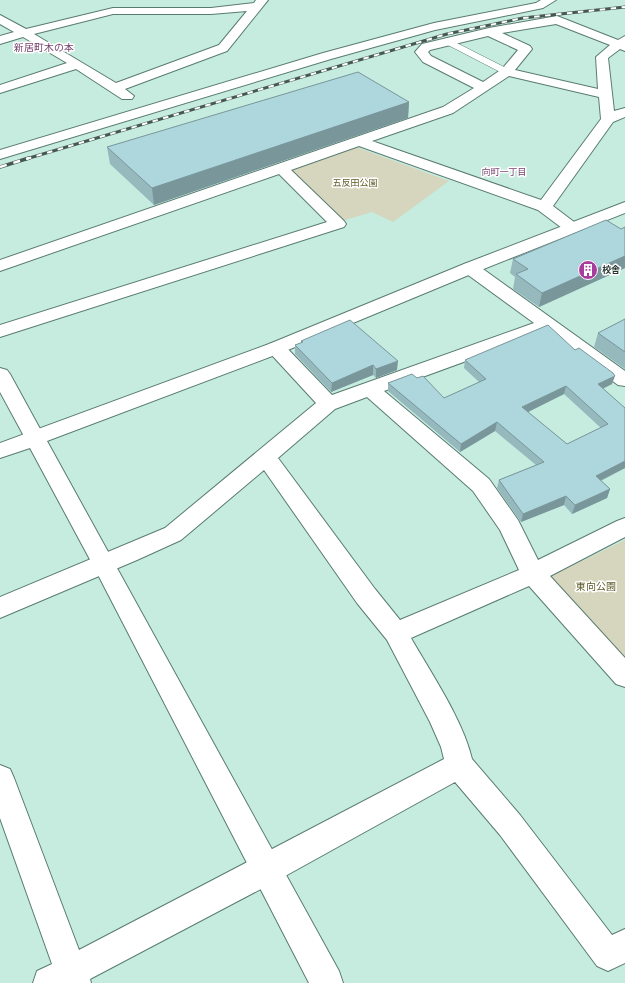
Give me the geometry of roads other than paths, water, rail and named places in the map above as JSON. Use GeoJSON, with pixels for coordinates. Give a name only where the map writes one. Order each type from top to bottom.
{"type":"FeatureCollection","features":[{"type":"Feature","properties":{"kind":"street"},"geometry":{"type":"LineString","coordinates":[[0,156],[145,110],[342,52],[434,27],[539,6],[550,0]]}},
{"type":"Feature","properties":{"kind":"street"},"geometry":{"type":"LineString","coordinates":[[114,88],[138,81],[223,48],[260,3]]}},
{"type":"Feature","properties":{"kind":"street"},"geometry":{"type":"LineString","coordinates":[[0,40],[113,11],[211,11],[260,3]]}},
{"type":"Feature","properties":{"kind":"street"},"geometry":{"type":"LineString","coordinates":[[0,18],[78,64],[145,110]]}},
{"type":"Feature","properties":{"kind":"street"},"geometry":{"type":"LineString","coordinates":[[484,88],[427,58],[421,52],[426,47],[489,32],[557,20],[623,44]]}},
{"type":"Feature","properties":{"kind":"street"},"geometry":{"type":"LineString","coordinates":[[0,266],[281,168],[361,142],[448,110],[484,88],[506,72],[526,49],[489,32]]}},
{"type":"Feature","properties":{"kind":"street"},"geometry":{"type":"LineString","coordinates":[[608,119],[602,57],[623,44]]}},
{"type":"Feature","properties":{"kind":"street"},"geometry":{"type":"LineString","coordinates":[[0,89],[78,64]]}},
{"type":"Feature","properties":{"kind":"street"},"geometry":{"type":"LineString","coordinates":[[506,72],[606,95]]}},
{"type":"Feature","properties":{"kind":"street"},"geometry":{"type":"LineString","coordinates":[[544,207],[608,119],[625,112]]}},
{"type":"Feature","properties":{"kind":"street"},"geometry":{"type":"LineString","coordinates":[[608,119],[625,123]]}},
{"type":"Feature","properties":{"kind":"street"},"geometry":{"type":"LineString","coordinates":[[361,142],[544,207],[572,228]]}},
{"type":"Feature","properties":{"kind":"street"},"geometry":{"type":"LineString","coordinates":[[0,331],[338,224],[281,168]]}},
{"type":"Feature","properties":{"kind":"street"},"geometry":{"type":"LineString","coordinates":[[0,451],[276,348],[470,268],[625,207]]}},
{"type":"Feature","properties":{"kind":"street"},"geometry":{"type":"LineString","coordinates":[[470,268],[625,380]]}},
{"type":"Feature","properties":{"kind":"street"},"geometry":{"type":"LineString","coordinates":[[0,608],[173,534],[328,404],[549,324]]}},
{"type":"Feature","properties":{"kind":"street"},"geometry":{"type":"LineString","coordinates":[[276,348],[328,404]]}},
{"type":"Feature","properties":{"kind":"street"},"geometry":{"type":"LineString","coordinates":[[0,374],[104,564],[267,869],[326,983]]}},
{"type":"Feature","properties":{"kind":"street"},"geometry":{"type":"LineString","coordinates":[[370,389],[481,485],[510,526],[533,574],[625,676]]}},
{"type":"Feature","properties":{"kind":"street"},"geometry":{"type":"LineString","coordinates":[[265,456],[366,596],[396,633],[443,721],[455,747],[459,765],[510,826],[608,955],[625,945]]}},
{"type":"Feature","properties":{"kind":"street"},"geometry":{"type":"LineString","coordinates":[[396,633],[533,574],[625,527]]}},
{"type":"Feature","properties":{"kind":"street"},"geometry":{"type":"LineString","coordinates":[[0,778],[65,979],[459,765]]}},
{"type":"Feature","properties":{"kind":"lane"},"geometry":{"type":"LineString","coordinates":[[447,42],[506,72]]}},
{"type":"Feature","properties":{"kind":"railway"},"geometry":{"type":"LineString","coordinates":[[26,159],[447,34],[523,18],[625,7]]}},
{"type":"Feature","properties":{"kind":"railway"},"geometry":{"type":"LineString","coordinates":[[0,167],[29,158]]}},
{"type":"Feature","properties":{"kind":"place","name":"校舎"},"geometry":{"type":"Point","coordinates":[588,270]}},
{"type":"Feature","properties":{"kind":"district","name":"新居町木の本"},"geometry":{"type":"Point","coordinates":[44,47]}},
{"type":"Feature","properties":{"kind":"district","name":"向町一丁目"},"geometry":{"type":"Point","coordinates":[504,172]}},
{"type":"Feature","properties":{"kind":"park label","name":"五反田公園"},"geometry":{"type":"Point","coordinates":[355,183]}},
{"type":"Feature","properties":{"kind":"park label","name":"東向公園"},"geometry":{"type":"Point","coordinates":[596,586]}}]}
